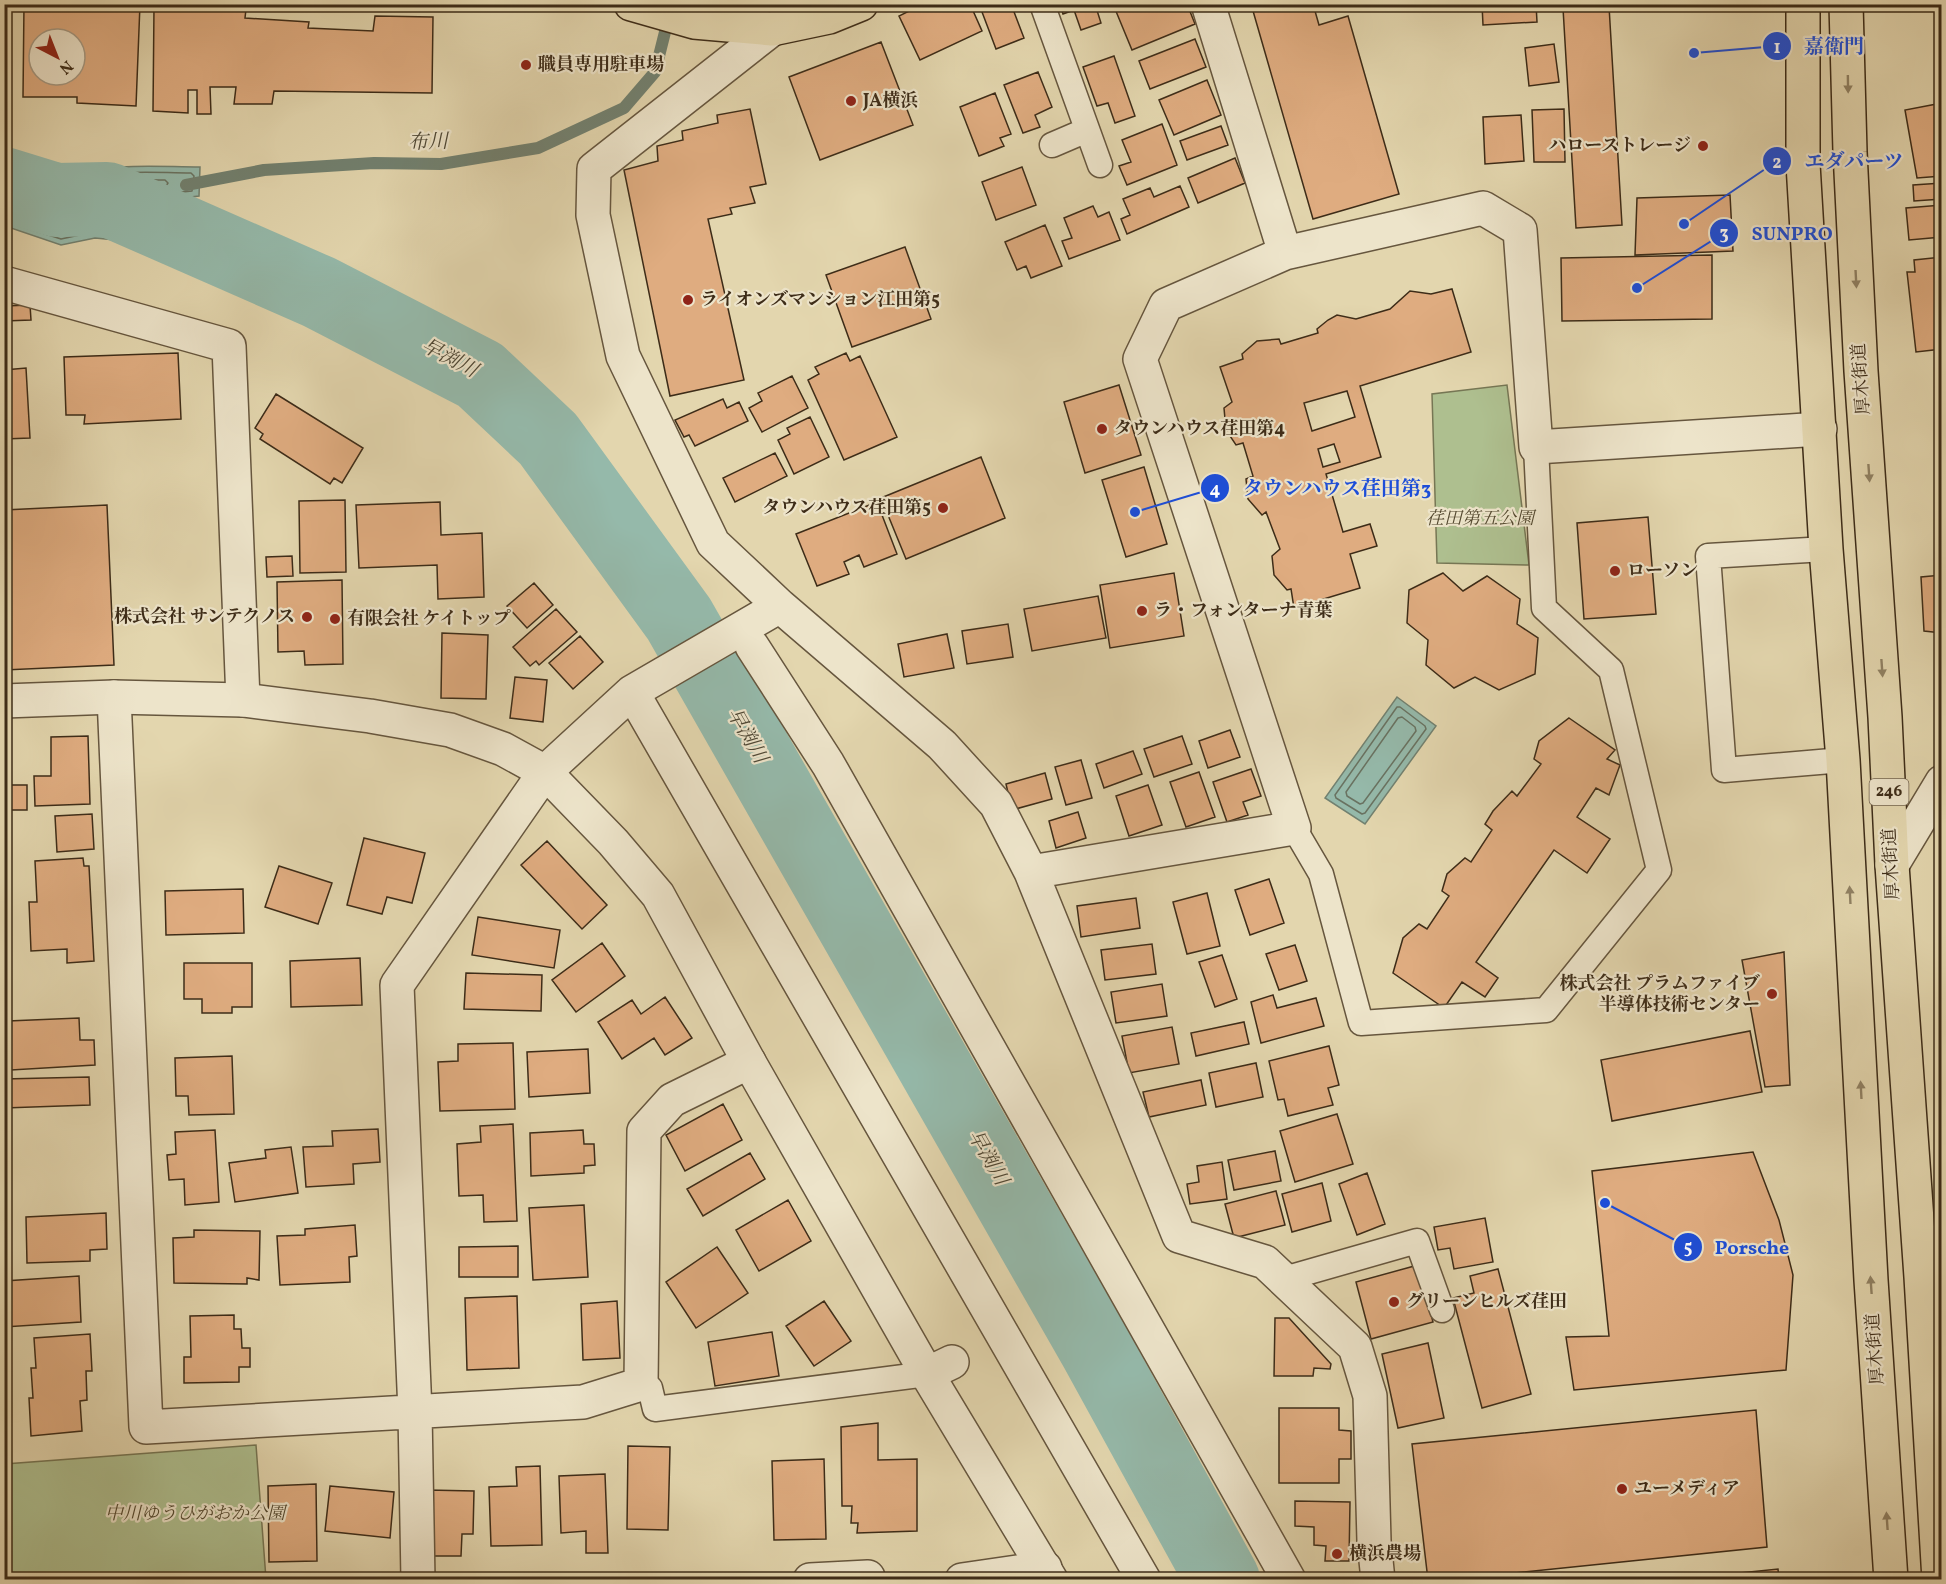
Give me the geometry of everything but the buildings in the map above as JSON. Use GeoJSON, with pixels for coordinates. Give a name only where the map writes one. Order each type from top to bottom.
{"type":"FeatureCollection","features":[{"type":"Feature","properties":{"kind":"main road"},"geometry":{"type":"LineString","coordinates":[[631,4],[694,22],[772,29],[829,17],[861,4]]}},
{"type":"Feature","properties":{"kind":"main road","name":"厚木街道"},"geometry":{"type":"LineString","coordinates":[[1803,4],[1803,164],[1827,549],[1843,760],[1871,1280],[1890,1580]]}},
{"type":"Feature","properties":{"kind":"main road","name":"厚木街道"},"geometry":{"type":"LineString","coordinates":[[1846,4],[1852,198],[1862,383],[1939,1580]]}},
{"type":"Feature","properties":{"kind":"street"},"geometry":{"type":"LineString","coordinates":[[1208,4],[1285,253]]}},
{"type":"Feature","properties":{"kind":"street"},"geometry":{"type":"LineString","coordinates":[[772,29],[594,169],[593,215],[623,356],[713,543],[780,606],[942,745],[996,804],[1031,872],[1179,1236],[1265,1262],[1355,1347],[1370,1396],[1374,1541],[1378,1580]]}},
{"type":"Feature","properties":{"kind":"street"},"geometry":{"type":"LineString","coordinates":[[1031,872],[1294,828],[1140,359],[1166,305],[1285,253],[1483,208],[1520,230],[1536,447],[1820,429]]}},
{"type":"Feature","properties":{"kind":"street"},"geometry":{"type":"LineString","coordinates":[[4,283],[229,346],[243,700]]}},
{"type":"Feature","properties":{"kind":"street"},"geometry":{"type":"LineString","coordinates":[[418,1580],[415,1412],[397,985],[545,772],[633,692],[746,637],[780,606]]}},
{"type":"Feature","properties":{"kind":"street"},"geometry":{"type":"LineString","coordinates":[[746,637],[828,764],[1289,1580]]}},
{"type":"Feature","properties":{"kind":"street"},"geometry":{"type":"LineString","coordinates":[[633,692],[1144,1580]]}},
{"type":"Feature","properties":{"kind":"street"},"geometry":{"type":"LineString","coordinates":[[114,697],[146,1427],[583,1401],[641,1384],[644,1131],[672,1100],[749,1062]]}},
{"type":"Feature","properties":{"kind":"street"},"geometry":{"type":"LineString","coordinates":[[4,700],[114,697],[243,700],[370,716],[450,730],[503,749],[545,772],[613,842],[658,895],[749,1062],[940,1368],[1048,1574],[962,1580]]}},
{"type":"Feature","properties":{"kind":"street"},"geometry":{"type":"LineString","coordinates":[[1892,865],[1941,782]]}},
{"type":"Feature","properties":{"kind":"street"},"geometry":{"type":"LineString","coordinates":[[810,1580],[868,1577],[868,1580]]}},
{"type":"Feature","properties":{"kind":"lane"},"geometry":{"type":"LineString","coordinates":[[1042,4],[1100,165]]}},
{"type":"Feature","properties":{"kind":"lane"},"geometry":{"type":"LineString","coordinates":[[1052,145],[1087,130]]}},
{"type":"Feature","properties":{"kind":"lane"},"geometry":{"type":"LineString","coordinates":[[1294,828],[1321,874],[1361,1023],[1546,1010],[1659,870],[1611,669],[1544,608],[1536,447]]}},
{"type":"Feature","properties":{"kind":"lane"},"geometry":{"type":"LineString","coordinates":[[1827,549],[1708,556],[1719,711],[1724,770],[1843,760]]}},
{"type":"Feature","properties":{"kind":"lane"},"geometry":{"type":"LineString","coordinates":[[1284,1279],[1417,1241],[1442,1311]]}},
{"type":"Feature","properties":{"kind":"lane"},"geometry":{"type":"LineString","coordinates":[[641,1384],[650,1388],[655,1409],[940,1368]]}},
{"type":"Feature","properties":{"kind":"green space","name":"荏田第五公園"},"geometry":{"type":"Polygon","coordinates":[[[1507,385],[1529,565],[1437,563],[1432,394],[1507,385]]]}},
{"type":"Feature","properties":{"kind":"green space","name":"中川ゆうひがおか公園"},"geometry":{"type":"Polygon","coordinates":[[[256,1445],[266,1579],[5,1579],[5,1464],[256,1445]]]}},
{"type":"Feature","properties":{"kind":"water"},"geometry":{"type":"Polygon","coordinates":[[[4,164],[49,171],[141,166],[200,167],[199,196],[147,202],[189,213],[165,261],[126,241],[95,238],[61,245],[5,226],[4,164]]]}},
{"type":"Feature","properties":{"kind":"water"},"geometry":{"type":"Polygon","coordinates":[[[1397,697],[1436,726],[1365,824],[1325,798],[1397,697]]]}},
{"type":"Feature","properties":{"kind":"waterway","name":"布川"},"geometry":{"type":"LineString","coordinates":[[186,185],[264,170],[374,163],[441,164],[538,148],[624,108],[655,72],[665,32],[672,17]]}},
{"type":"Feature","properties":{"kind":"waterway","name":"早渕川"},"geometry":{"type":"LineString","coordinates":[[4,184],[56,200],[107,199],[319,292],[480,375],[548,439],[679,619],[1096,1349],[1223,1580]]}},
{"type":"Feature","properties":{"kind":"place","name":"嘉衛門"},"geometry":{"type":"Point","coordinates":[1694,53]}},
{"type":"Feature","properties":{"kind":"place","name":"職員専用駐車場"},"geometry":{"type":"Point","coordinates":[526,65]}},
{"type":"Feature","properties":{"kind":"place","name":"JA横浜"},"geometry":{"type":"Point","coordinates":[851,101]}},
{"type":"Feature","properties":{"kind":"place","name":"ハローストレージ"},"geometry":{"type":"Point","coordinates":[1703,146]}},
{"type":"Feature","properties":{"kind":"place","name":"エダパーツ"},"geometry":{"type":"Point","coordinates":[1684,224]}},
{"type":"Feature","properties":{"kind":"place","name":"SUNPRO"},"geometry":{"type":"Point","coordinates":[1637,288]}},
{"type":"Feature","properties":{"kind":"place","name":"ライオンズマンション江田第5"},"geometry":{"type":"Point","coordinates":[688,300]}},
{"type":"Feature","properties":{"kind":"place","name":"タウンハウス荏田第4"},"geometry":{"type":"Point","coordinates":[1102,429]}},
{"type":"Feature","properties":{"kind":"place","name":"タウンハウス荏田第5"},"geometry":{"type":"Point","coordinates":[943,508]}},
{"type":"Feature","properties":{"kind":"place","name":"タウンハウス荏田第3"},"geometry":{"type":"Point","coordinates":[1135,512]}},
{"type":"Feature","properties":{"kind":"place","name":"ローソン"},"geometry":{"type":"Point","coordinates":[1615,571]}},
{"type":"Feature","properties":{"kind":"place","name":"ラ・フォンターナ青葉"},"geometry":{"type":"Point","coordinates":[1142,611]}},
{"type":"Feature","properties":{"kind":"place","name":"株式会社 サンテクノス"},"geometry":{"type":"Point","coordinates":[307,617]}},
{"type":"Feature","properties":{"kind":"place","name":"有限会社 ケイトップ"},"geometry":{"type":"Point","coordinates":[335,619]}},
{"type":"Feature","properties":{"kind":"place","name":"株式会社 プラムファイブ 半導体技術センター"},"geometry":{"type":"Point","coordinates":[1772,994]}},
{"type":"Feature","properties":{"kind":"place","name":"Porsche"},"geometry":{"type":"Point","coordinates":[1605,1203]}},
{"type":"Feature","properties":{"kind":"place","name":"グリーンヒルズ荏田"},"geometry":{"type":"Point","coordinates":[1394,1302]}},
{"type":"Feature","properties":{"kind":"place","name":"ユーメディア"},"geometry":{"type":"Point","coordinates":[1622,1489]}},
{"type":"Feature","properties":{"kind":"place","name":"横浜農場"},"geometry":{"type":"Point","coordinates":[1337,1554]}}]}
